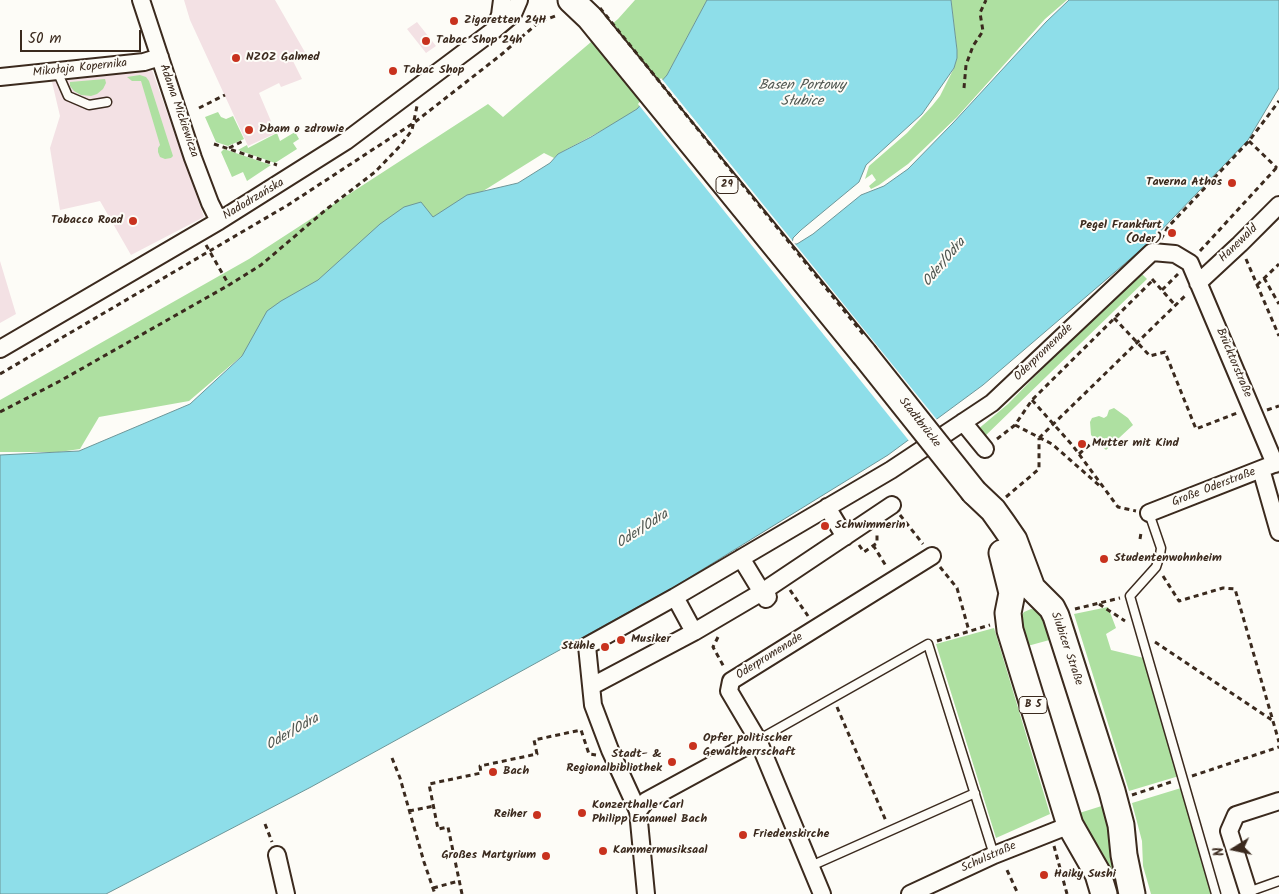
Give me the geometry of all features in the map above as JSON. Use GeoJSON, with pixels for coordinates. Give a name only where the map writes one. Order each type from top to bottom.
{"type":"FeatureCollection","features":[{"type":"Feature","properties":{"kind":"main road","name":"29"},"geometry":{"type":"LineString","coordinates":[[582,7],[865,346]]}},
{"type":"Feature","properties":{"kind":"main road","name":"Stadtbrücke"},"geometry":{"type":"LineString","coordinates":[[865,346],[974,492]]}},
{"type":"Feature","properties":{"kind":"main road","name":"Slubicer Straße"},"geometry":{"type":"LineString","coordinates":[[974,492],[993,510],[1014,540],[1028,581],[1039,596],[1052,608],[1056,616],[1112,791],[1121,825],[1124,855],[1132,894]]}},
{"type":"Feature","properties":{"kind":"main road","name":"B 5"},"geometry":{"type":"LineString","coordinates":[[974,492],[998,538],[1012,593],[1004,613],[1008,613],[1010,630],[1070,825],[1098,874],[1104,894]]}},
{"type":"Feature","properties":{"kind":"main road"},"geometry":{"type":"LineString","coordinates":[[1004,613],[1020,596],[1033,593],[1039,596]]}},
{"type":"Feature","properties":{"kind":"street","name":"Adama Mickiewicza"},"geometry":{"type":"LineString","coordinates":[[141,0],[193,158],[219,221]]}},
{"type":"Feature","properties":{"kind":"street"},"geometry":{"type":"LineString","coordinates":[[494,30],[500,15],[502,0]]}},
{"type":"Feature","properties":{"kind":"street","name":"Nadodrzańska"},"geometry":{"type":"LineString","coordinates":[[0,349],[219,221],[346,141],[494,30],[512,14],[519,0]]}},
{"type":"Feature","properties":{"kind":"street","name":"Mikołaja Kopernika"},"geometry":{"type":"LineString","coordinates":[[0,78],[144,62],[160,57]]}},
{"type":"Feature","properties":{"kind":"street","name":"Hanewald"},"geometry":{"type":"LineString","coordinates":[[1198,283],[1279,205]]}},
{"type":"Feature","properties":{"kind":"street"},"geometry":{"type":"LineString","coordinates":[[1152,252],[1174,254],[1190,263]]}},
{"type":"Feature","properties":{"kind":"street","name":"Oderpromenade"},"geometry":{"type":"LineString","coordinates":[[646,894],[638,811],[613,756],[593,705],[587,646],[675,597],[890,470],[992,403],[1152,252]]}},
{"type":"Feature","properties":{"kind":"street","name":"Brücktorstraße"},"geometry":{"type":"LineString","coordinates":[[1190,263],[1251,407],[1272,465],[1279,532]]}},
{"type":"Feature","properties":{"kind":"street"},"geometry":{"type":"LineString","coordinates":[[963,422],[984,449]]}},
{"type":"Feature","properties":{"kind":"street","name":"Große Oderstraße"},"geometry":{"type":"LineString","coordinates":[[1149,513],[1272,465]]}},
{"type":"Feature","properties":{"kind":"street"},"geometry":{"type":"LineString","coordinates":[[827,507],[845,537]]}},
{"type":"Feature","properties":{"kind":"street"},"geometry":{"type":"LineString","coordinates":[[592,686],[775,590],[845,537],[897,511]]}},
{"type":"Feature","properties":{"kind":"street","name":"Oderpromenade"},"geometry":{"type":"LineString","coordinates":[[822,894],[758,740],[728,690],[731,681],[932,556]]}},
{"type":"Feature","properties":{"kind":"street"},"geometry":{"type":"LineString","coordinates":[[741,558],[775,590]]}},
{"type":"Feature","properties":{"kind":"street"},"geometry":{"type":"LineString","coordinates":[[675,597],[694,632]]}},
{"type":"Feature","properties":{"kind":"street"},"geometry":{"type":"LineString","coordinates":[[638,811],[646,801],[758,740]]}},
{"type":"Feature","properties":{"kind":"street"},"geometry":{"type":"LineString","coordinates":[[1248,893],[1229,830],[1236,815],[1279,801]]}},
{"type":"Feature","properties":{"kind":"street","name":"Schulstraße"},"geometry":{"type":"LineString","coordinates":[[910,894],[994,855],[1070,825]]}},
{"type":"Feature","properties":{"kind":"street"},"geometry":{"type":"LineString","coordinates":[[277,856],[286,894]]}},
{"type":"Feature","properties":{"kind":"lane"},"geometry":{"type":"LineString","coordinates":[[57,71],[68,96],[89,105],[107,102]]}},
{"type":"Feature","properties":{"kind":"lane"},"geometry":{"type":"LineString","coordinates":[[1149,513],[1161,548],[1156,567],[1130,596],[1216,894]]}},
{"type":"Feature","properties":{"kind":"lane"},"geometry":{"type":"LineString","coordinates":[[758,740],[928,644],[994,855]]}},
{"type":"Feature","properties":{"kind":"lane"},"geometry":{"type":"LineString","coordinates":[[811,866],[975,793]]}},
{"type":"Feature","properties":{"kind":"lane"},"geometry":{"type":"LineString","coordinates":[[1248,893],[1279,881]]}},
{"type":"Feature","properties":{"kind":"path"},"geometry":{"type":"LineString","coordinates":[[964,88],[966,65],[973,46],[983,31],[980,13],[986,0]]}},
{"type":"Feature","properties":{"kind":"path"},"geometry":{"type":"LineString","coordinates":[[0,374],[288,205],[415,122],[502,54],[539,22],[582,7],[865,346]]}},
{"type":"Feature","properties":{"kind":"path"},"geometry":{"type":"LineString","coordinates":[[198,108],[225,95]]}},
{"type":"Feature","properties":{"kind":"path"},"geometry":{"type":"LineString","coordinates":[[1152,252],[1168,227],[1249,141],[1279,101]]}},
{"type":"Feature","properties":{"kind":"path"},"geometry":{"type":"LineString","coordinates":[[0,412],[60,382],[125,343],[229,286],[262,265],[328,208],[375,172],[401,145],[412,130],[415,122]]}},
{"type":"Feature","properties":{"kind":"path"},"geometry":{"type":"LineString","coordinates":[[229,149],[246,140]]}},
{"type":"Feature","properties":{"kind":"path"},"geometry":{"type":"LineString","coordinates":[[1162,290],[1190,263],[1278,166],[1249,141]]}},
{"type":"Feature","properties":{"kind":"path"},"geometry":{"type":"LineString","coordinates":[[214,144],[277,165]]}},
{"type":"Feature","properties":{"kind":"path"},"geometry":{"type":"LineString","coordinates":[[1240,244],[1279,336]]}},
{"type":"Feature","properties":{"kind":"path"},"geometry":{"type":"LineString","coordinates":[[210,251],[229,286]]}},
{"type":"Feature","properties":{"kind":"path"},"geometry":{"type":"LineString","coordinates":[[1258,285],[1279,264]]}},
{"type":"Feature","properties":{"kind":"path"},"geometry":{"type":"LineString","coordinates":[[1264,278],[1279,304]]}},
{"type":"Feature","properties":{"kind":"path"},"geometry":{"type":"LineString","coordinates":[[984,449],[1015,425],[1032,400],[1153,280],[1175,305]]}},
{"type":"Feature","properties":{"kind":"path"},"geometry":{"type":"LineString","coordinates":[[1000,502],[1039,469],[1039,438],[1198,283]]}},
{"type":"Feature","properties":{"kind":"path"},"geometry":{"type":"LineString","coordinates":[[1114,318],[1150,356],[1165,352],[1196,429],[1251,407]]}},
{"type":"Feature","properties":{"kind":"path"},"geometry":{"type":"LineString","coordinates":[[1032,400],[1079,454],[1118,507],[1128,511],[1149,513]]}},
{"type":"Feature","properties":{"kind":"path"},"geometry":{"type":"LineString","coordinates":[[1015,425],[1052,444],[1106,492]]}},
{"type":"Feature","properties":{"kind":"path"},"geometry":{"type":"LineString","coordinates":[[1079,454],[1095,440]]}},
{"type":"Feature","properties":{"kind":"path"},"geometry":{"type":"LineString","coordinates":[[897,511],[921,542]]}},
{"type":"Feature","properties":{"kind":"path"},"geometry":{"type":"LineString","coordinates":[[1140,539],[1141,533]]}},
{"type":"Feature","properties":{"kind":"path"},"geometry":{"type":"LineString","coordinates":[[873,546],[895,579]]}},
{"type":"Feature","properties":{"kind":"path"},"geometry":{"type":"LineString","coordinates":[[1156,567],[1179,601],[1223,588],[1235,589],[1279,742]]}},
{"type":"Feature","properties":{"kind":"path"},"geometry":{"type":"LineString","coordinates":[[957,588],[969,631]]}},
{"type":"Feature","properties":{"kind":"path"},"geometry":{"type":"LineString","coordinates":[[775,590],[816,628]]}},
{"type":"Feature","properties":{"kind":"path"},"geometry":{"type":"LineString","coordinates":[[1078,609],[1130,596]]}},
{"type":"Feature","properties":{"kind":"path"},"geometry":{"type":"LineString","coordinates":[[1099,604],[1272,720]]}},
{"type":"Feature","properties":{"kind":"path"},"geometry":{"type":"LineString","coordinates":[[928,644],[969,631],[1004,613]]}},
{"type":"Feature","properties":{"kind":"path"},"geometry":{"type":"LineString","coordinates":[[833,697],[890,830]]}},
{"type":"Feature","properties":{"kind":"path"},"geometry":{"type":"LineString","coordinates":[[462,894],[448,827],[438,829],[429,784],[481,773],[480,766],[537,754],[534,740],[581,730],[589,754],[613,756]]}},
{"type":"Feature","properties":{"kind":"path"},"geometry":{"type":"LineString","coordinates":[[1138,793],[1279,747]]}},
{"type":"Feature","properties":{"kind":"path"},"geometry":{"type":"LineString","coordinates":[[392,758],[400,778],[435,894]]}},
{"type":"Feature","properties":{"kind":"path"},"geometry":{"type":"LineString","coordinates":[[409,811],[434,806]]}},
{"type":"Feature","properties":{"kind":"path"},"geometry":{"type":"LineString","coordinates":[[1053,846],[1067,894]]}},
{"type":"Feature","properties":{"kind":"path"},"geometry":{"type":"LineString","coordinates":[[1007,870],[1018,894]]}},
{"type":"Feature","properties":{"kind":"path"},"geometry":{"type":"LineString","coordinates":[[433,888],[459,881]]}},
{"type":"Feature","properties":{"kind":"shaded area","name":"NZOZ Galmed"},"geometry":{"type":"Polygon","coordinates":[[[184,0],[275,0],[306,54],[293,61],[302,79],[281,87],[279,83],[259,93],[276,133],[248,146],[190,20],[184,0]]]}},
{"type":"Feature","properties":{"kind":"shaded area"},"geometry":{"type":"Polygon","coordinates":[[[417,22],[436,46],[426,53],[407,29],[417,22]]]}},
{"type":"Feature","properties":{"kind":"shaded area"},"geometry":{"type":"Polygon","coordinates":[[[152,70],[204,217],[131,255],[100,201],[60,210],[50,148],[60,116],[52,82],[152,70]]]}},
{"type":"Feature","properties":{"kind":"shaded area"},"geometry":{"type":"Polygon","coordinates":[[[0,261],[16,314],[0,323],[0,261]]]}},
{"type":"Feature","properties":{"kind":"green space"},"geometry":{"type":"Polygon","coordinates":[[[635,0],[707,0],[667,75],[637,109],[554,158],[544,153],[480,193],[272,330],[189,401],[99,417],[80,449],[59,452],[0,452],[0,400],[249,259],[488,104],[503,117],[618,19],[635,0]]]}},
{"type":"Feature","properties":{"kind":"green space"},"geometry":{"type":"Polygon","coordinates":[[[951,0],[1067,0],[1045,19],[957,117],[908,164],[871,189],[869,186],[876,180],[872,174],[865,179],[869,166],[907,133],[932,106],[940,96],[954,68],[957,50],[951,0]]]}},
{"type":"Feature","properties":{"kind":"green space"},"geometry":{"type":"Polygon","coordinates":[[[140,75],[146,77],[149,81],[173,156],[171,158],[165,159],[160,157],[158,152],[160,145],[141,81],[132,81],[127,77],[140,75]]]}},
{"type":"Feature","properties":{"kind":"green space"},"geometry":{"type":"Polygon","coordinates":[[[105,79],[106,83],[103,89],[91,96],[81,95],[70,86],[70,82],[105,79]]]}},
{"type":"Feature","properties":{"kind":"green space"},"geometry":{"type":"Polygon","coordinates":[[[218,112],[221,117],[226,119],[233,116],[244,139],[228,146],[216,142],[205,117],[218,112]]]}},
{"type":"Feature","properties":{"kind":"green space"},"geometry":{"type":"Polygon","coordinates":[[[295,132],[299,139],[293,143],[297,149],[275,163],[238,150],[247,145],[248,148],[277,133],[280,141],[295,132]]]}},
{"type":"Feature","properties":{"kind":"green space"},"geometry":{"type":"Polygon","coordinates":[[[224,149],[271,165],[247,181],[243,172],[232,177],[221,152],[224,149]]]}},
{"type":"Feature","properties":{"kind":"green space"},"geometry":{"type":"Polygon","coordinates":[[[1139,271],[1147,279],[983,438],[977,430],[1008,404],[1139,271]]]}},
{"type":"Feature","properties":{"kind":"green space"},"geometry":{"type":"Polygon","coordinates":[[[1114,408],[1128,418],[1133,425],[1106,450],[1091,435],[1090,422],[1092,418],[1099,416],[1104,418],[1109,410],[1114,408]]]}},
{"type":"Feature","properties":{"kind":"green space"},"geometry":{"type":"Polygon","coordinates":[[[1108,607],[1116,628],[1106,634],[1111,650],[1144,658],[1179,776],[1129,791],[1074,614],[1108,607]]]}},
{"type":"Feature","properties":{"kind":"green space"},"geometry":{"type":"Polygon","coordinates":[[[1031,609],[1039,610],[1053,639],[1024,647],[1020,617],[1024,612],[1031,609]]]}},
{"type":"Feature","properties":{"kind":"green space"},"geometry":{"type":"Polygon","coordinates":[[[994,628],[1050,814],[996,838],[936,644],[994,628]]]}},
{"type":"Feature","properties":{"kind":"green space"},"geometry":{"type":"Polygon","coordinates":[[[1181,788],[1211,894],[1151,894],[1143,866],[1142,841],[1132,803],[1181,788]]]}},
{"type":"Feature","properties":{"kind":"green space"},"geometry":{"type":"Polygon","coordinates":[[[1108,804],[1124,894],[1118,894],[1073,815],[1108,804]]]}},
{"type":"Feature","properties":{"kind":"water"},"geometry":{"type":"Polygon","coordinates":[[[707,0],[951,0],[957,50],[954,68],[922,114],[866,165],[859,182],[793,238],[792,244],[797,244],[813,234],[861,195],[884,186],[908,169],[1069,0],[1279,0],[1279,88],[1248,140],[1150,242],[983,385],[888,455],[674,587],[311,787],[106,894],[0,894],[0,455],[79,451],[190,404],[242,356],[267,311],[318,280],[380,224],[404,207],[421,202],[433,217],[467,195],[518,183],[550,163],[558,154],[591,137],[637,109],[667,75],[707,0]]]}},
{"type":"Feature","properties":{"kind":"pier"},"geometry":{"type":"Polygon","coordinates":[[[661,78],[938,421],[910,442],[638,104],[661,78]]]}},
{"type":"Feature","properties":{"kind":"place","name":"Zigaretten 24H"},"geometry":{"type":"Point","coordinates":[454,21]}},
{"type":"Feature","properties":{"kind":"place","name":"Tabac Shop 24h"},"geometry":{"type":"Point","coordinates":[426,41]}},
{"type":"Feature","properties":{"kind":"place","name":"NZOZ Galmed"},"geometry":{"type":"Point","coordinates":[236,58]}},
{"type":"Feature","properties":{"kind":"place","name":"Tabac Shop"},"geometry":{"type":"Point","coordinates":[393,71]}},
{"type":"Feature","properties":{"kind":"place","name":"Dbam o zdrowie"},"geometry":{"type":"Point","coordinates":[249,130]}},
{"type":"Feature","properties":{"kind":"place","name":"Taverna Athos"},"geometry":{"type":"Point","coordinates":[1232,183]}},
{"type":"Feature","properties":{"kind":"place","name":"Tobacco Road"},"geometry":{"type":"Point","coordinates":[133,221]}},
{"type":"Feature","properties":{"kind":"place","name":"Pegel Frankfurt (Oder)"},"geometry":{"type":"Point","coordinates":[1172,233]}},
{"type":"Feature","properties":{"kind":"place","name":"Mutter mit Kind"},"geometry":{"type":"Point","coordinates":[1082,444]}},
{"type":"Feature","properties":{"kind":"place","name":"Schwimmerin"},"geometry":{"type":"Point","coordinates":[825,526]}},
{"type":"Feature","properties":{"kind":"place","name":"Studentenwohnheim"},"geometry":{"type":"Point","coordinates":[1104,559]}},
{"type":"Feature","properties":{"kind":"place","name":"Musiker"},"geometry":{"type":"Point","coordinates":[621,640]}},
{"type":"Feature","properties":{"kind":"place","name":"Stühle"},"geometry":{"type":"Point","coordinates":[605,647]}},
{"type":"Feature","properties":{"kind":"place","name":"Opfer politischer Gewaltherrschaft"},"geometry":{"type":"Point","coordinates":[693,746]}},
{"type":"Feature","properties":{"kind":"place","name":"Stadt- & Regionalbibliothek"},"geometry":{"type":"Point","coordinates":[672,762]}},
{"type":"Feature","properties":{"kind":"place","name":"Bach"},"geometry":{"type":"Point","coordinates":[493,772]}},
{"type":"Feature","properties":{"kind":"place","name":"Konzerthalle Carl Philipp Emanuel Bach"},"geometry":{"type":"Point","coordinates":[582,813]}},
{"type":"Feature","properties":{"kind":"place","name":"Reiher"},"geometry":{"type":"Point","coordinates":[537,815]}},
{"type":"Feature","properties":{"kind":"place","name":"Friedenskirche"},"geometry":{"type":"Point","coordinates":[743,835]}},
{"type":"Feature","properties":{"kind":"place","name":"Kammermusiksaal"},"geometry":{"type":"Point","coordinates":[603,851]}},
{"type":"Feature","properties":{"kind":"place","name":"Großes Martyrium"},"geometry":{"type":"Point","coordinates":[546,856]}},
{"type":"Feature","properties":{"kind":"place","name":"Haiky Sushi"},"geometry":{"type":"Point","coordinates":[1044,875]}},
{"type":"Feature","properties":{"kind":"water label","name":"Basen Portowy Słubice"},"geometry":{"type":"Point","coordinates":[802,95]}},
{"type":"Feature","properties":{"kind":"water label","name":"Oder/Odra"},"geometry":{"type":"Point","coordinates":[945,263]}},
{"type":"Feature","properties":{"kind":"water label","name":"Oder/Odra"},"geometry":{"type":"Point","coordinates":[643,530]}},
{"type":"Feature","properties":{"kind":"water label","name":"Oder/Odra"},"geometry":{"type":"Point","coordinates":[293,733]}}]}
